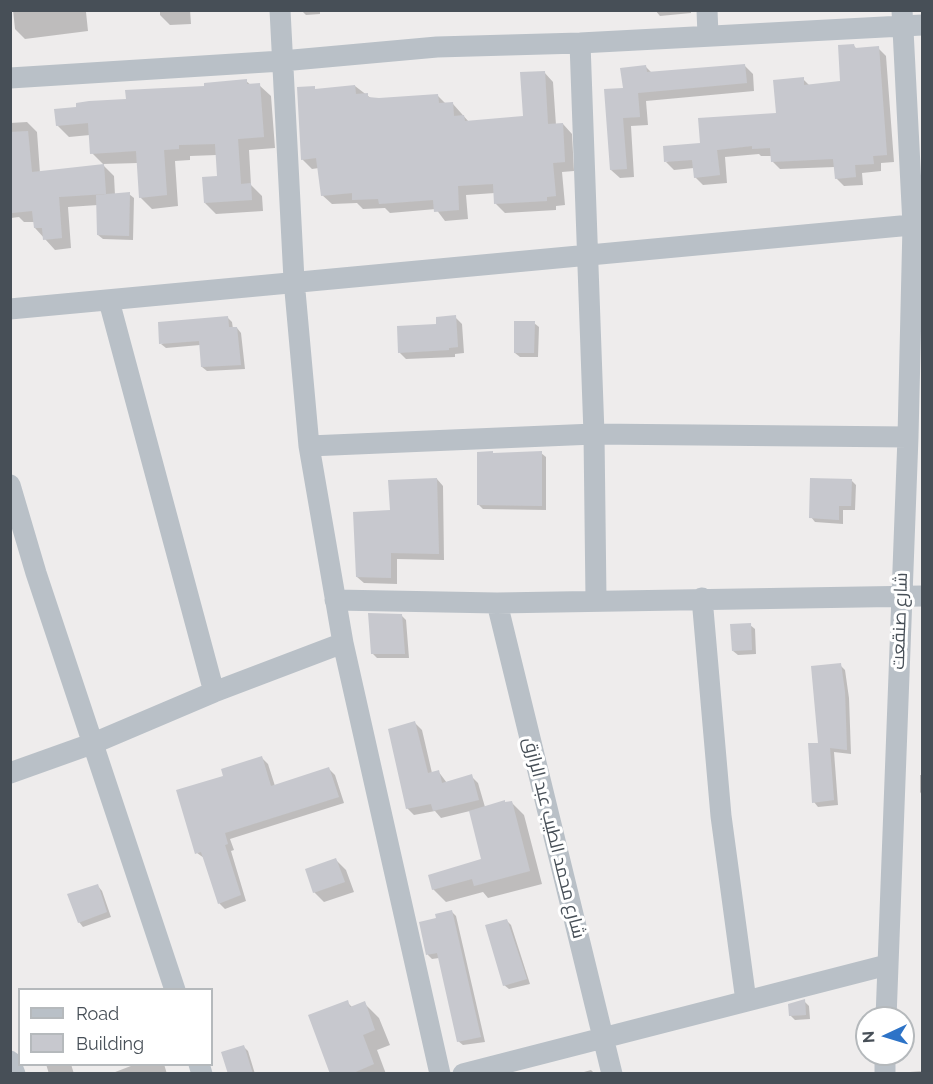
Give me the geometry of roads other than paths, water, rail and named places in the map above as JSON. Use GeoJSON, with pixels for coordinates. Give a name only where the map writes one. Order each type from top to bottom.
{"type":"FeatureCollection","features":[{"type":"Feature","properties":{"kind":"street"},"geometry":{"type":"LineString","coordinates":[[280,10],[294,280],[309,446],[343,642],[440,1074]]}},
{"type":"Feature","properties":{"kind":"street"},"geometry":{"type":"LineString","coordinates":[[707,10],[708,35]]}},
{"type":"Feature","properties":{"kind":"street"},"geometry":{"type":"LineString","coordinates":[[10,78],[282,62],[436,47],[580,43],[909,21]]}},
{"type":"Feature","properties":{"kind":"street","name":"شارع صنقعت"},"geometry":{"type":"LineString","coordinates":[[886,1006],[901,596],[918,224],[909,21]]}},
{"type":"Feature","properties":{"kind":"street"},"geometry":{"type":"LineString","coordinates":[[580,43],[594,434],[596,599]]}},
{"type":"Feature","properties":{"kind":"street"},"geometry":{"type":"LineString","coordinates":[[10,309],[109,301],[294,280],[588,256],[918,224]]}},
{"type":"Feature","properties":{"kind":"street"},"geometry":{"type":"LineString","coordinates":[[109,301],[214,692]]}},
{"type":"Feature","properties":{"kind":"street"},"geometry":{"type":"LineString","coordinates":[[309,446],[594,434],[908,437]]}},
{"type":"Feature","properties":{"kind":"street"},"geometry":{"type":"LineString","coordinates":[[10,485],[36,573],[174,988]]}},
{"type":"Feature","properties":{"kind":"street"},"geometry":{"type":"LineString","coordinates":[[335,600],[497,603],[596,599],[922,596]]}},
{"type":"Feature","properties":{"kind":"street"},"geometry":{"type":"LineString","coordinates":[[702,598],[722,816],[746,1001]]}},
{"type":"Feature","properties":{"kind":"street","name":"شارع محمد الطيب عبد الرازق"},"geometry":{"type":"LineString","coordinates":[[497,603],[612,1074]]}},
{"type":"Feature","properties":{"kind":"street"},"geometry":{"type":"LineString","coordinates":[[10,773],[94,743],[214,692],[343,642]]}},
{"type":"Feature","properties":{"kind":"street"},"geometry":{"type":"LineString","coordinates":[[463,1074],[887,964]]}},
{"type":"Feature","properties":{"kind":"street"},"geometry":{"type":"LineString","coordinates":[[10,1061],[15,1074]]}}]}
